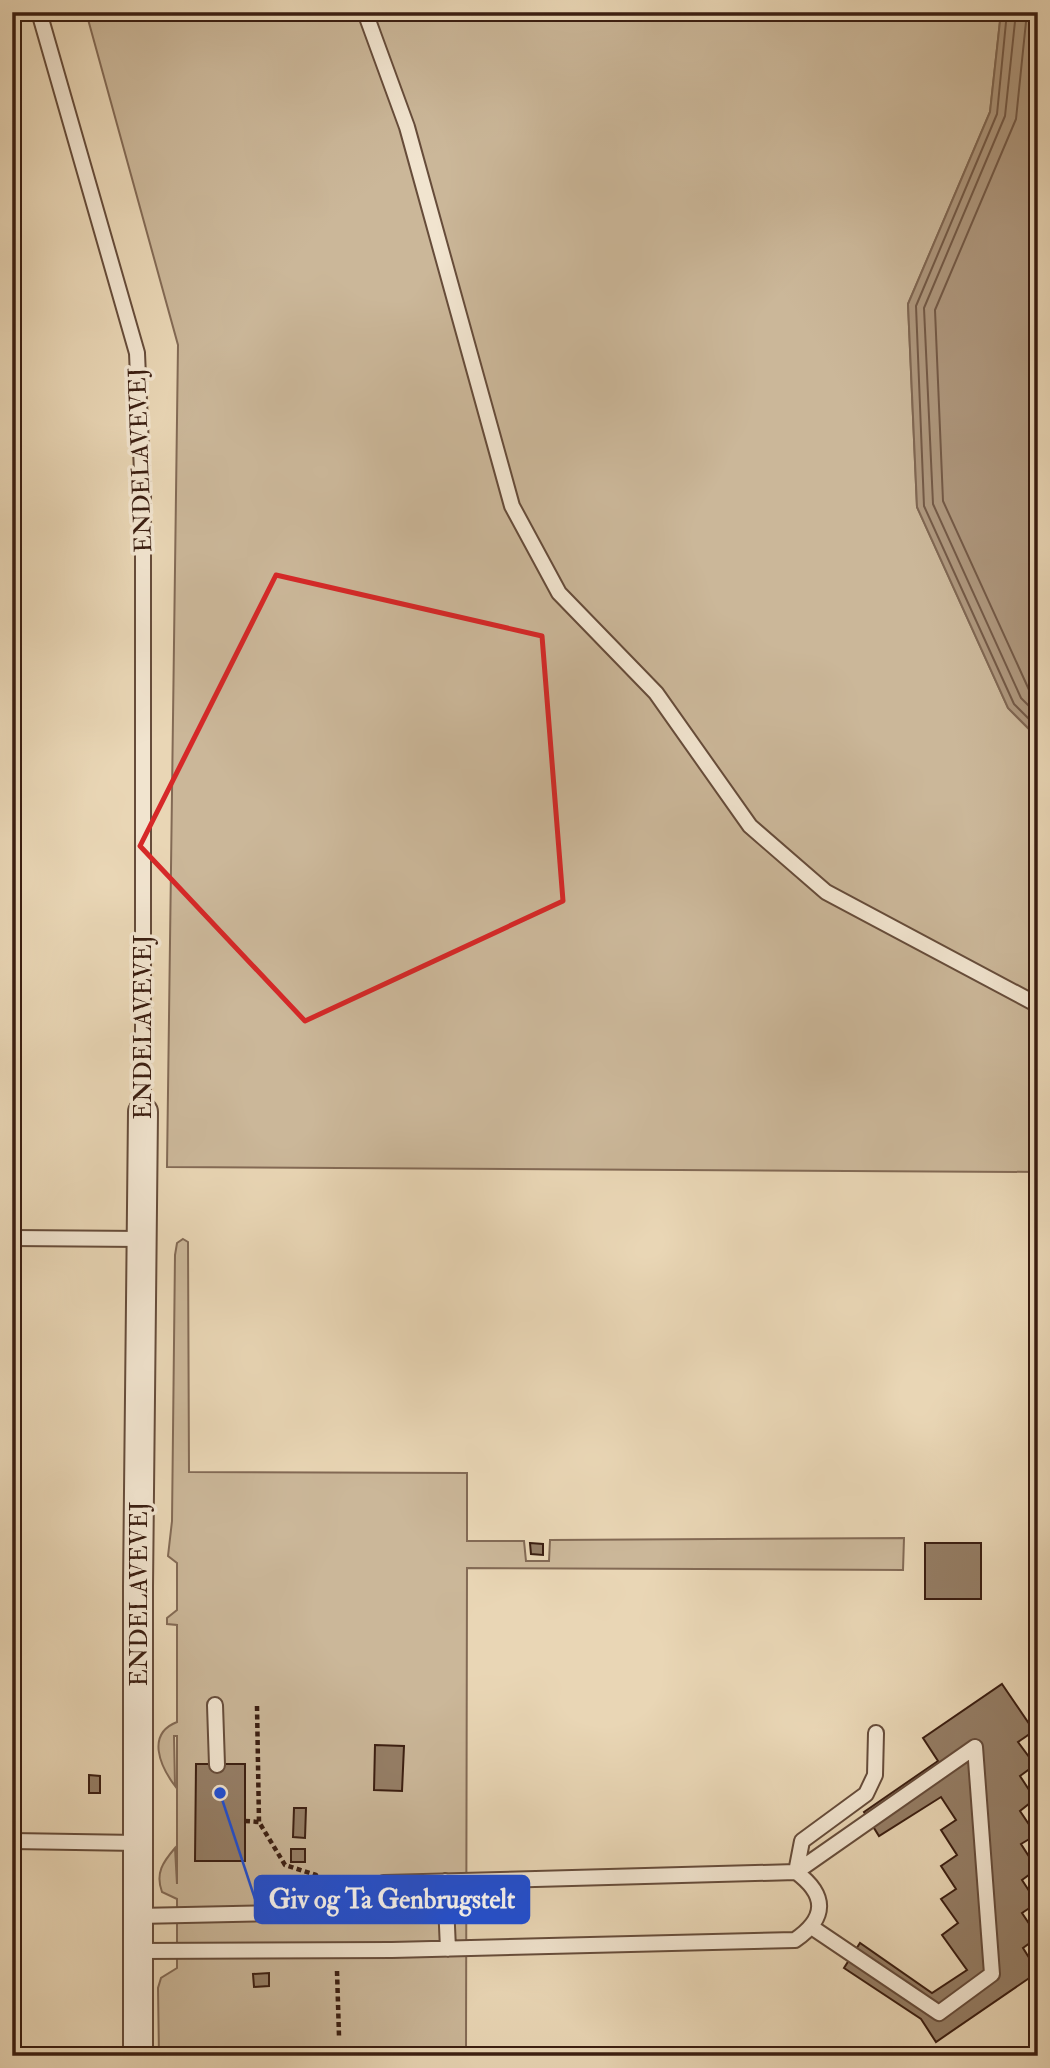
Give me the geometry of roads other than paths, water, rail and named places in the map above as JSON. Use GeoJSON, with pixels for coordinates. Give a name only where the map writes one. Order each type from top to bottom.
{"type":"FeatureCollection","features":[{"type":"Feature","properties":{"kind":"street","name":"ENDELAVEVEJ"},"geometry":{"type":"LineString","coordinates":[[138,2056],[143,1112]]}},
{"type":"Feature","properties":{"kind":"lane","name":"ENDELAVEVEJ"},"geometry":{"type":"LineString","coordinates":[[39,12],[137,354],[143,496],[143,1112]]}},
{"type":"Feature","properties":{"kind":"lane"},"geometry":{"type":"LineString","coordinates":[[365,12],[407,127],[512,506],[559,593],[656,693],[750,826],[826,892],[1038,1005]]}},
{"type":"Feature","properties":{"kind":"lane"},"geometry":{"type":"LineString","coordinates":[[12,1238],[142,1239]]}},
{"type":"Feature","properties":{"kind":"lane"},"geometry":{"type":"LineString","coordinates":[[215,1705],[217,1765]]}},
{"type":"Feature","properties":{"kind":"lane"},"geometry":{"type":"LineString","coordinates":[[796,1872],[802,1840],[866,1794],[875,1775],[876,1733]]}},
{"type":"Feature","properties":{"kind":"lane"},"geometry":{"type":"LineString","coordinates":[[138,1916],[330,1912],[384,1882],[796,1872],[975,1747],[992,1974],[939,2013],[813,1928]]}},
{"type":"Feature","properties":{"kind":"lane"},"geometry":{"type":"LineString","coordinates":[[12,1841],[138,1843]]}},
{"type":"Feature","properties":{"kind":"lane"},"geometry":{"type":"LineString","coordinates":[[138,1951],[448,1949],[795,1940],[813,1928],[820,1906],[814,1885],[796,1872]]}},
{"type":"Feature","properties":{"kind":"lane"},"geometry":{"type":"LineString","coordinates":[[444,1881],[448,1949]]}},
{"type":"Feature","properties":{"kind":"water"},"geometry":{"type":"Polygon","coordinates":[[[1001,12],[1038,12],[1038,738],[1008,708],[917,507],[908,304],[990,112],[1001,12]]]}},
{"type":"Feature","properties":{"kind":"place","name":"Giv og Ta Genbrugstelt"},"geometry":{"type":"Point","coordinates":[220,1793]}}]}
